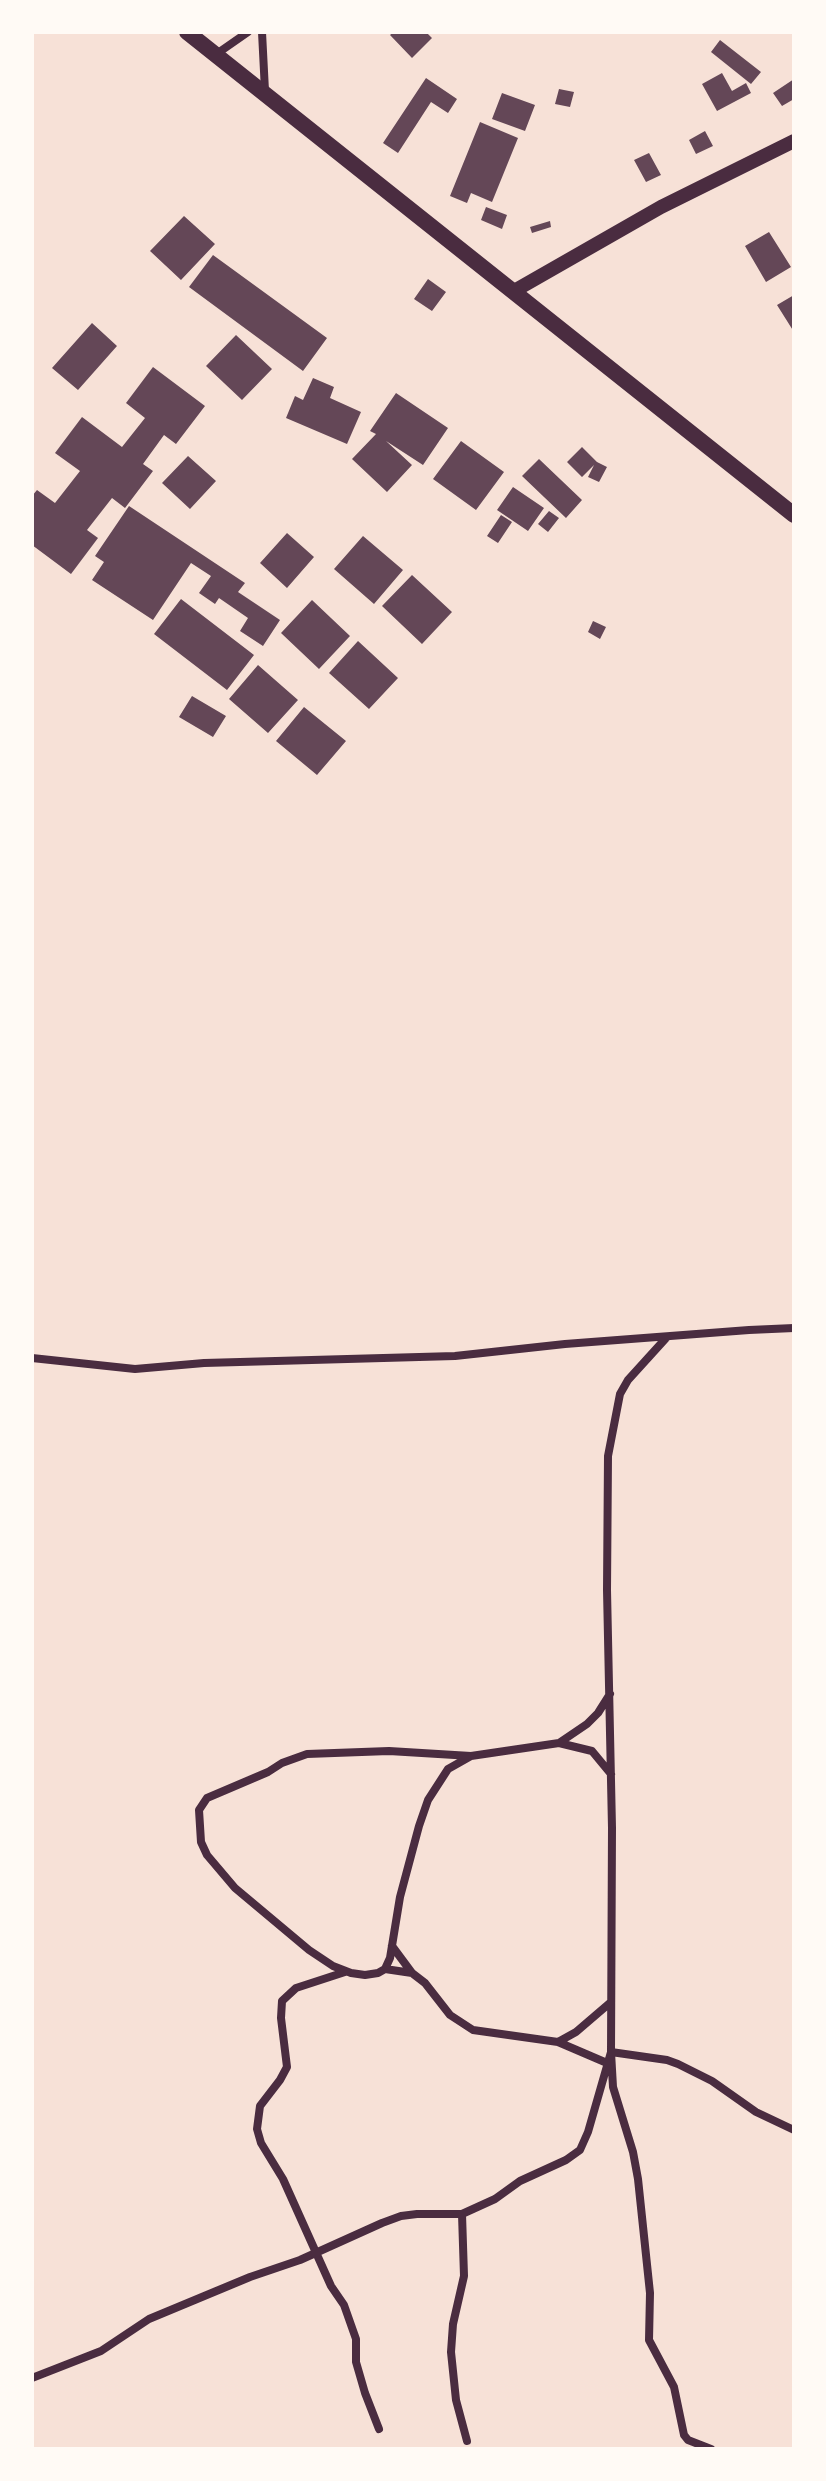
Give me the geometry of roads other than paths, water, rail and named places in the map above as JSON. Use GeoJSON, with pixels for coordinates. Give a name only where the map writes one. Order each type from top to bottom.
{"type":"FeatureCollection","features":[{"type":"Feature","properties":{"kind":"main road"},"geometry":{"type":"LineString","coordinates":[[187,32],[794,515]]}},
{"type":"Feature","properties":{"kind":"street"},"geometry":{"type":"LineString","coordinates":[[215,55],[248,32]]}},
{"type":"Feature","properties":{"kind":"street"},"geometry":{"type":"LineString","coordinates":[[262,32],[265,93]]}},
{"type":"Feature","properties":{"kind":"street"},"geometry":{"type":"LineString","coordinates":[[514,291],[661,207],[794,141]]}},
{"type":"Feature","properties":{"kind":"street"},"geometry":{"type":"LineString","coordinates":[[32,1358],[135,1369],[204,1363],[455,1356],[794,1328]]}},
{"type":"Feature","properties":{"kind":"street"},"geometry":{"type":"LineString","coordinates":[[667,1337],[628,1380],[620,1394],[608,1456],[611,2052],[613,2087],[638,2179],[650,2293],[649,2340],[674,2387],[684,2435],[688,2440],[711,2449]]}},
{"type":"Feature","properties":{"kind":"street"},"geometry":{"type":"LineString","coordinates":[[559,1743],[587,1724],[610,1693]]}},
{"type":"Feature","properties":{"kind":"street"},"geometry":{"type":"LineString","coordinates":[[412,1973],[385,1969],[365,1975],[333,1966],[309,1950],[235,1888],[207,1855],[201,1842],[199,1810],[207,1798],[307,1754],[389,1751],[471,1756],[559,1743],[592,1751],[611,1774]]}},
{"type":"Feature","properties":{"kind":"street"},"geometry":{"type":"LineString","coordinates":[[385,1969],[408,1861],[428,1800],[448,1769],[471,1756]]}},
{"type":"Feature","properties":{"kind":"street"},"geometry":{"type":"LineString","coordinates":[[392,1946],[450,2015],[473,2030],[558,2042],[607,2063]]}},
{"type":"Feature","properties":{"kind":"street"},"geometry":{"type":"LineString","coordinates":[[346,1971],[296,1988],[282,2001],[287,2067],[260,2106],[257,2122],[261,2143],[283,2179],[331,2286],[349,2317],[356,2339],[356,2362],[379,2429]]}},
{"type":"Feature","properties":{"kind":"street"},"geometry":{"type":"LineString","coordinates":[[558,2042],[576,2032],[611,2002]]}},
{"type":"Feature","properties":{"kind":"street"},"geometry":{"type":"LineString","coordinates":[[32,2378],[101,2351],[149,2319],[250,2277],[318,2253],[401,2216],[462,2214],[495,2199],[520,2181],[566,2160],[580,2150],[588,2132],[611,2052]]}},
{"type":"Feature","properties":{"kind":"street"},"geometry":{"type":"LineString","coordinates":[[611,2052],[678,2064],[712,2081],[763,2116],[794,2130]]}},
{"type":"Feature","properties":{"kind":"street"},"geometry":{"type":"LineString","coordinates":[[462,2214],[464,2276],[453,2324],[451,2352],[456,2400],[467,2441]]}}]}
